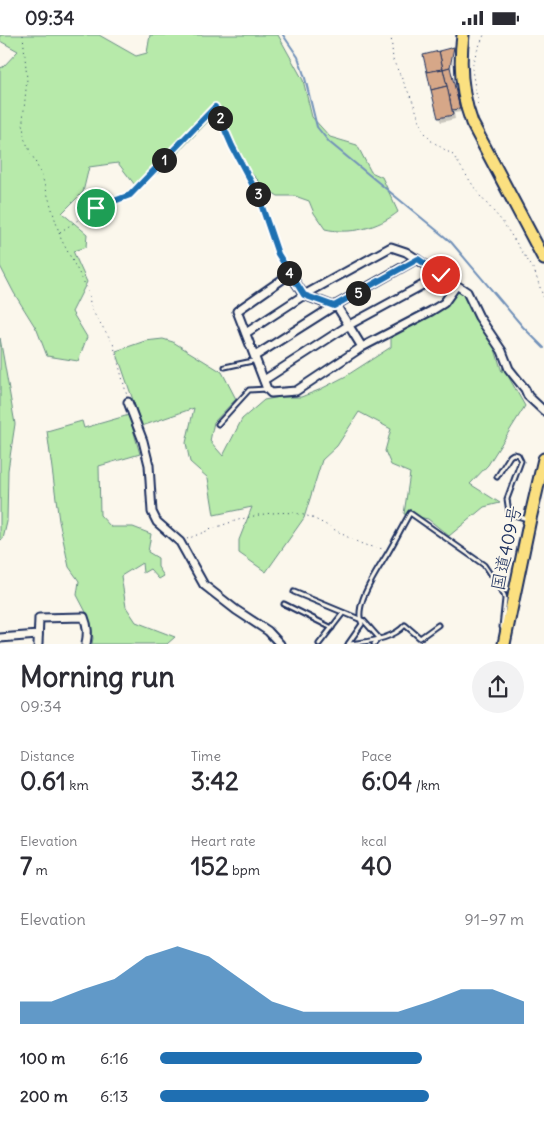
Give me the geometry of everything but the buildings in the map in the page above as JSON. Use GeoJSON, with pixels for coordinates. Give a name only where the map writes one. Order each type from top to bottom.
{"type":"FeatureCollection","features":[{"type":"Feature","properties":{"kind":"highway"},"geometry":{"type":"LineString","coordinates":[[462,35],[461,74],[465,106],[472,123],[544,259]]}},
{"type":"Feature","properties":{"kind":"highway","name":"国道409号"},"geometry":{"type":"LineString","coordinates":[[505,638],[544,459]]}},
{"type":"Feature","properties":{"kind":"street"},"geometry":{"type":"LineString","coordinates":[[246,333],[304,295],[391,247],[406,252],[418,259],[467,292],[478,317],[502,351],[509,369],[526,389],[528,396],[544,411]]}},
{"type":"Feature","properties":{"kind":"street"},"geometry":{"type":"LineString","coordinates":[[256,358],[334,306],[418,259]]}},
{"type":"Feature","properties":{"kind":"street"},"geometry":{"type":"LineString","coordinates":[[362,347],[338,307],[304,295],[290,274],[237,311],[268,389],[271,393],[296,391],[362,347],[444,303],[456,286]]}},
{"type":"Feature","properties":{"kind":"street"},"geometry":{"type":"LineString","coordinates":[[264,380],[349,325],[441,275]]}},
{"type":"Feature","properties":{"kind":"street"},"geometry":{"type":"LineString","coordinates":[[128,402],[143,441],[149,465],[152,512],[157,522],[180,541],[204,585],[236,610],[268,631],[280,644]]}},
{"type":"Feature","properties":{"kind":"street"},"geometry":{"type":"LineString","coordinates":[[38,644],[39,618],[84,617],[88,633],[86,644]]}},
{"type":"Feature","properties":{"kind":"street"},"geometry":{"type":"LineString","coordinates":[[0,637],[38,635]]}},
{"type":"Feature","properties":{"kind":"lane"},"geometry":{"type":"LineString","coordinates":[[226,367],[256,358]]}},
{"type":"Feature","properties":{"kind":"lane"},"geometry":{"type":"LineString","coordinates":[[218,424],[249,390],[268,389]]}},
{"type":"Feature","properties":{"kind":"lane"},"geometry":{"type":"LineString","coordinates":[[497,477],[510,456],[513,454],[518,455],[521,461],[507,499],[508,505],[511,514],[530,519]]}},
{"type":"Feature","properties":{"kind":"lane"},"geometry":{"type":"LineString","coordinates":[[349,644],[362,623],[360,621],[364,596],[369,583],[410,513],[484,565],[505,599],[502,627],[505,638]]}},
{"type":"Feature","properties":{"kind":"lane"},"geometry":{"type":"LineString","coordinates":[[294,592],[360,621],[364,621],[379,639]]}},
{"type":"Feature","properties":{"kind":"lane"},"geometry":{"type":"LineString","coordinates":[[284,604],[332,628]]}},
{"type":"Feature","properties":{"kind":"lane"},"geometry":{"type":"LineString","coordinates":[[320,644],[343,613]]}},
{"type":"Feature","properties":{"kind":"lane"},"geometry":{"type":"LineString","coordinates":[[349,644],[379,639],[397,633],[405,625],[420,639],[438,625]]}},
{"type":"Feature","properties":{"kind":"lane"},"geometry":{"type":"LineString","coordinates":[[374,644],[379,639]]}},
{"type":"Feature","properties":{"kind":"path"},"geometry":{"type":"LineString","coordinates":[[23,35],[27,79],[23,120],[24,138],[42,176],[61,239],[88,290],[91,309],[113,343],[128,402]]}},
{"type":"Feature","properties":{"kind":"path"},"geometry":{"type":"LineString","coordinates":[[391,35],[393,60],[423,130],[430,140],[453,155],[480,196],[502,221],[534,269],[544,299]]}},
{"type":"Feature","properties":{"kind":"path"},"geometry":{"type":"LineString","coordinates":[[478,103],[472,70],[474,58],[484,35]]}},
{"type":"Feature","properties":{"kind":"path"},"geometry":{"type":"LineString","coordinates":[[59,232],[96,208],[130,195],[215,107],[232,146],[258,195],[278,254],[290,274]]}},
{"type":"Feature","properties":{"kind":"path"},"geometry":{"type":"LineString","coordinates":[[180,541],[249,517],[288,513],[307,516],[364,545],[389,551]]}},
{"type":"Feature","properties":{"kind":"green space"},"geometry":{"type":"Polygon","coordinates":[[[0,35],[99,35],[136,56],[147,53],[150,35],[278,35],[303,80],[312,117],[330,137],[357,145],[371,172],[382,177],[398,212],[382,222],[363,229],[334,231],[325,229],[314,213],[309,201],[295,196],[278,196],[267,189],[247,169],[229,142],[222,107],[159,172],[135,185],[118,163],[89,167],[83,192],[62,213],[87,234],[86,247],[73,251],[87,282],[72,312],[87,337],[78,361],[47,356],[37,330],[0,266],[0,68],[18,51],[0,41],[0,35]]]}},
{"type":"Feature","properties":{"kind":"green space"},"geometry":{"type":"Polygon","coordinates":[[[456,285],[464,291],[495,349],[502,372],[503,367],[525,406],[488,465],[470,484],[500,503],[484,507],[449,536],[428,519],[404,514],[410,473],[391,465],[385,451],[391,429],[359,412],[337,446],[322,460],[304,518],[266,572],[239,553],[239,540],[252,507],[214,515],[208,478],[190,462],[186,443],[194,408],[142,426],[116,351],[145,341],[163,339],[173,342],[222,372],[236,399],[214,422],[210,441],[223,456],[242,419],[264,400],[280,397],[301,397],[346,376],[391,347],[391,330],[435,308],[445,293],[456,285]]]}},
{"type":"Feature","properties":{"kind":"green space"},"geometry":{"type":"Polygon","coordinates":[[[0,338],[15,424],[8,470],[7,522],[3,539],[0,540],[0,338]]]}},
{"type":"Feature","properties":{"kind":"green space"},"geometry":{"type":"Polygon","coordinates":[[[129,415],[140,454],[99,466],[100,515],[111,527],[133,527],[151,534],[148,552],[158,558],[158,567],[164,576],[159,579],[150,569],[143,573],[142,563],[121,576],[126,607],[136,622],[175,637],[167,644],[92,644],[93,638],[88,616],[77,595],[79,581],[69,567],[59,521],[47,431],[82,421],[84,428],[129,415]]]}},
{"type":"Feature","properties":{"kind":"waterway"},"geometry":{"type":"LineString","coordinates":[[283,35],[298,57],[317,127],[329,142],[451,242],[523,327],[544,348]]}},
{"type":"Feature","properties":{"kind":"route"},"geometry":{"type":"LineString","coordinates":[[96,208],[130,195],[215,107],[232,146],[258,195],[278,254],[304,295],[334,306],[418,259],[441,275]]}}]}
